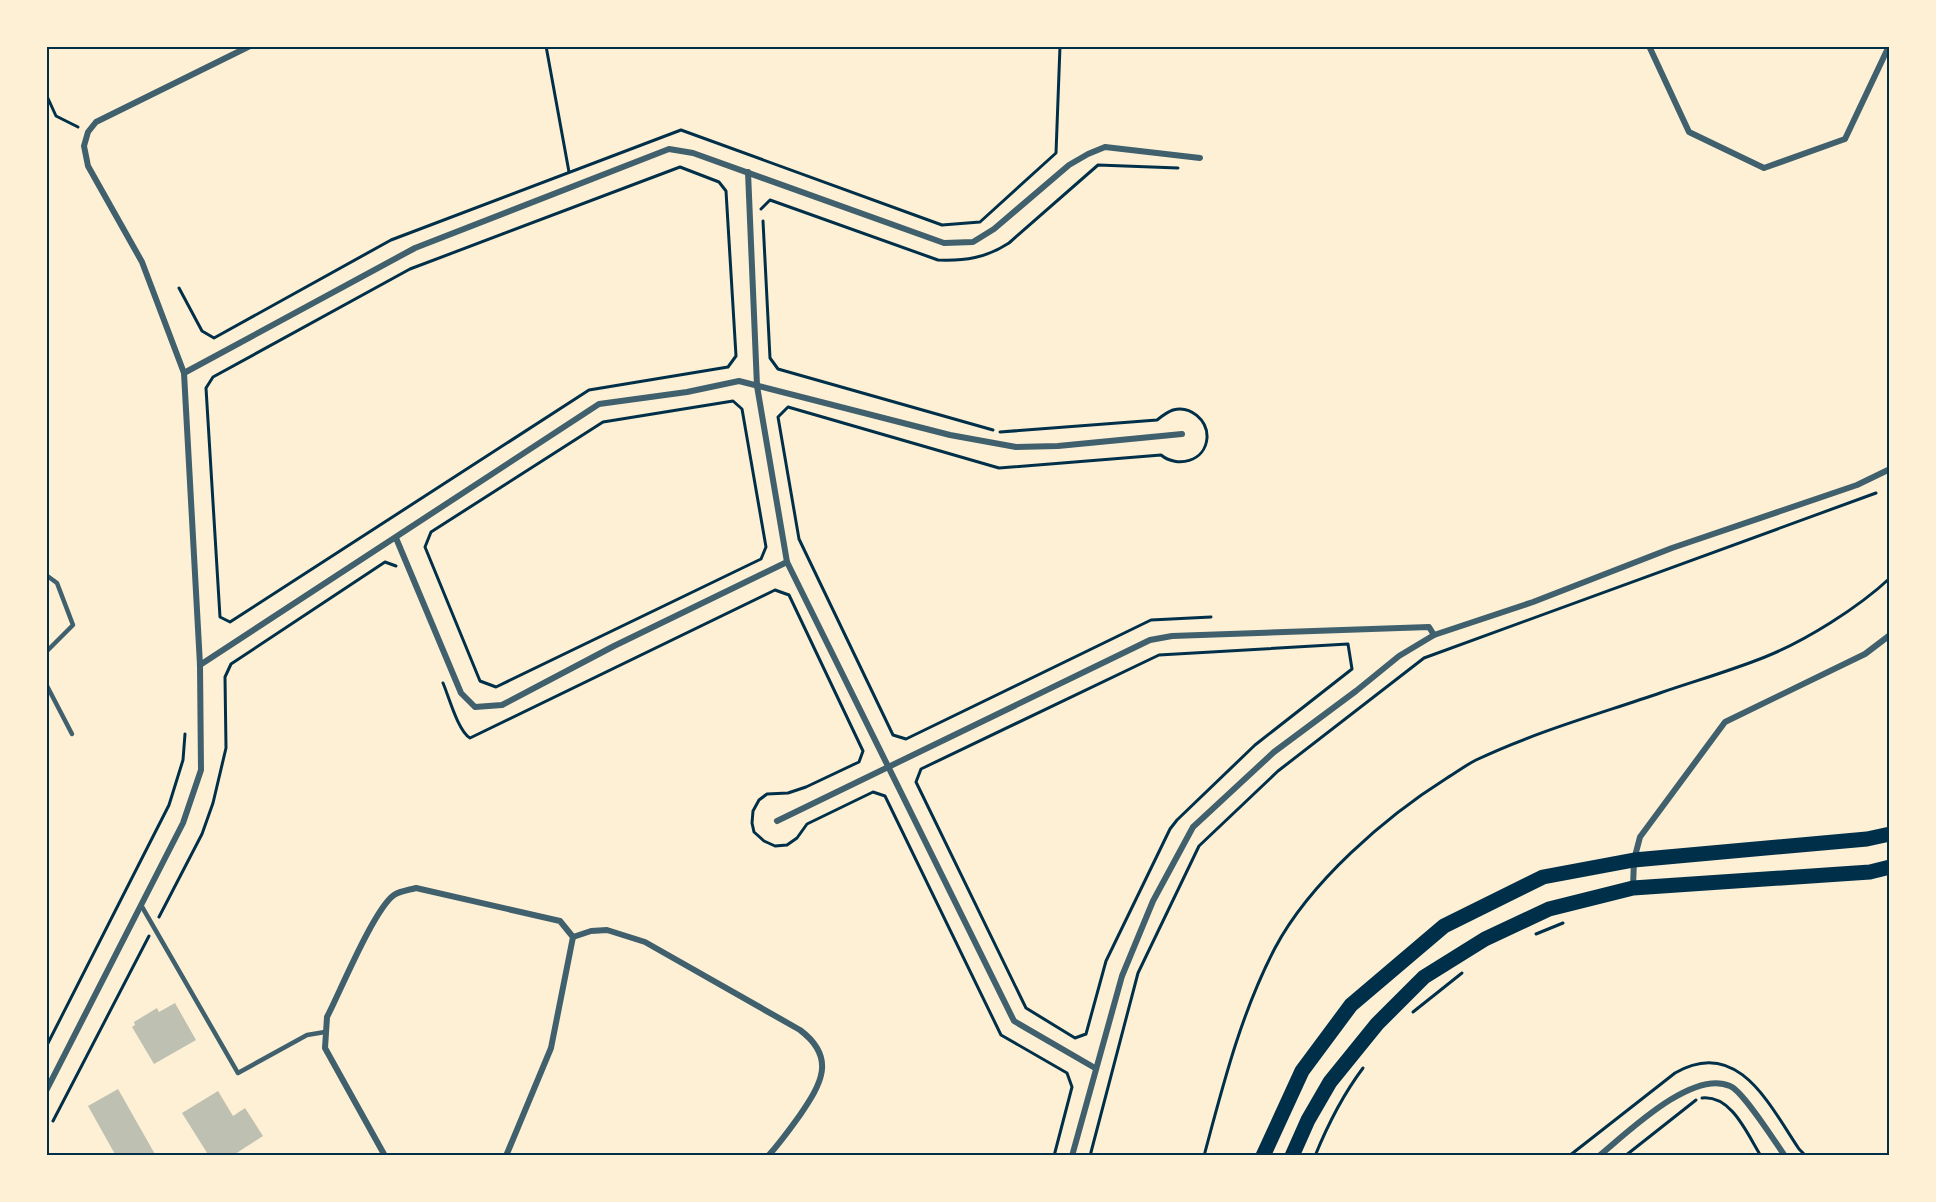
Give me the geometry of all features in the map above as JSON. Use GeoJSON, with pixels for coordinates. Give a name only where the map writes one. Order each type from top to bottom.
{"type":"FeatureCollection","features":[{"type":"Feature","properties":{"kind":"main road"},"geometry":{"type":"LineString","coordinates":[[1263,1155],[1302,1071],[1351,1005],[1444,926],[1543,877],[1634,860],[1867,839],[1890,834]]}},
{"type":"Feature","properties":{"kind":"main road"},"geometry":{"type":"LineString","coordinates":[[1292,1155],[1308,1120],[1330,1082],[1377,1024],[1424,977],[1485,939],[1549,909],[1633,888],[1870,872],[1890,867]]}},
{"type":"Feature","properties":{"kind":"street"},"geometry":{"type":"LineString","coordinates":[[46,1091],[183,823],[201,770],[200,665],[184,374],[142,262],[87,166],[84,146],[88,132],[96,122],[250,46]]}},
{"type":"Feature","properties":{"kind":"street"},"geometry":{"type":"LineString","coordinates":[[1649,46],[1689,132],[1764,168],[1845,139],[1889,46]]}},
{"type":"Feature","properties":{"kind":"street"},"geometry":{"type":"LineString","coordinates":[[184,374],[415,248],[669,149],[693,153],[944,243],[973,242],[994,229],[1069,165],[1105,147],[1200,158]]}},
{"type":"Feature","properties":{"kind":"street"},"geometry":{"type":"LineString","coordinates":[[748,172],[757,386],[787,562],[1014,1021],[1095,1068]]}},
{"type":"Feature","properties":{"kind":"street"},"geometry":{"type":"LineString","coordinates":[[200,665],[599,405],[687,392],[739,381],[950,435],[1016,447],[1058,446],[1182,434]]}},
{"type":"Feature","properties":{"kind":"street"},"geometry":{"type":"LineString","coordinates":[[1072,1155],[1122,976],[1153,901],[1193,827],[1274,752],[1399,656],[1434,635],[1533,602],[1672,548],[1857,485],[1890,469]]}},
{"type":"Feature","properties":{"kind":"street"},"geometry":{"type":"LineString","coordinates":[[396,538],[461,693],[476,707],[502,705],[614,646],[787,562]]}},
{"type":"Feature","properties":{"kind":"street"},"geometry":{"type":"LineString","coordinates":[[777,821],[1150,640],[1172,636],[1370,628],[1430,627],[1434,635]]}},
{"type":"Feature","properties":{"kind":"street"},"geometry":{"type":"LineString","coordinates":[[1633,888],[1634,860],[1640,837],[1725,722],[1865,654],[1890,635]]}},
{"type":"Feature","properties":{"kind":"street"},"geometry":{"type":"LineString","coordinates":[[385,1155],[325,1048],[325,1032],[327,1017],[386,902],[396,893],[416,888],[560,921],[573,937]]}},
{"type":"Feature","properties":{"kind":"street"},"geometry":{"type":"LineString","coordinates":[[573,937],[591,931],[607,930],[645,942],[810,1037],[818,1047],[822,1066],[819,1087],[768,1155]]}},
{"type":"Feature","properties":{"kind":"street"},"geometry":{"type":"LineString","coordinates":[[506,1155],[551,1048],[573,937]]}},
{"type":"Feature","properties":{"kind":"street"},"geometry":{"type":"LineString","coordinates":[[1599,1155],[1668,1101],[1692,1087],[1711,1083],[1730,1086],[1740,1094],[1785,1155]]}},
{"type":"Feature","properties":{"kind":"lane"},"geometry":{"type":"LineString","coordinates":[[46,575],[57,583],[73,625],[46,652]]}},
{"type":"Feature","properties":{"kind":"lane"},"geometry":{"type":"LineString","coordinates":[[46,684],[72,734]]}},
{"type":"Feature","properties":{"kind":"lane"},"geometry":{"type":"LineString","coordinates":[[141,905],[238,1073],[307,1035],[325,1032]]}},
{"type":"Feature","properties":{"kind":"path"},"geometry":{"type":"LineString","coordinates":[[546,46],[569,172]]}},
{"type":"Feature","properties":{"kind":"path"},"geometry":{"type":"LineString","coordinates":[[179,288],[202,331],[214,338],[392,240],[681,130],[942,225],[980,222],[1056,153],[1060,46]]}},
{"type":"Feature","properties":{"kind":"path"},"geometry":{"type":"LineString","coordinates":[[46,94],[56,116],[88,132]]}},
{"type":"Feature","properties":{"kind":"path"},"geometry":{"type":"LineString","coordinates":[[1182,168],[1098,165],[1009,243],[993,253],[960,261],[938,260],[770,200],[761,207],[770,358],[778,369],[1000,432],[1157,420],[1172,411],[1182,409],[1192,412],[1206,426],[1207,438],[1204,447],[1189,461],[1179,463],[1161,455],[999,468],[788,407],[778,417],[799,539],[894,735],[906,739],[1151,620],[1211,617]]}},
{"type":"Feature","properties":{"kind":"path"},"geometry":{"type":"LineString","coordinates":[[680,167],[719,182],[726,191],[736,356],[728,367],[589,390],[230,622],[220,617],[206,388],[213,377],[410,269],[680,167]]}},
{"type":"Feature","properties":{"kind":"path"},"geometry":{"type":"LineString","coordinates":[[732,401],[742,409],[766,547],[761,559],[496,687],[480,681],[425,547],[431,532],[603,422],[732,401]]}},
{"type":"Feature","properties":{"kind":"path"},"geometry":{"type":"LineString","coordinates":[[1090,1155],[1138,973],[1199,846],[1278,771],[1424,658],[1876,493]]}},
{"type":"Feature","properties":{"kind":"path"},"geometry":{"type":"LineString","coordinates":[[53,1121],[197,844],[213,803],[226,748],[225,677],[231,664],[385,562],[396,566]]}},
{"type":"Feature","properties":{"kind":"path"},"geometry":{"type":"LineString","coordinates":[[1203,1155],[1227,1068],[1250,1001],[1276,947],[1308,897],[1373,832],[1417,797],[1475,761],[1561,726],[1767,657],[1826,626],[1890,578]]}},
{"type":"Feature","properties":{"kind":"path"},"geometry":{"type":"LineString","coordinates":[[441,677],[460,725],[465,735],[470,738],[775,590],[789,595],[863,751],[859,762],[807,787],[788,793],[767,794],[759,800],[753,811],[754,832],[764,841],[775,846],[787,845],[797,838],[807,824],[873,792],[885,796],[1001,1035],[1067,1073],[1072,1087],[1054,1155]]}},
{"type":"Feature","properties":{"kind":"path"},"geometry":{"type":"LineString","coordinates":[[1348,644],[1352,669],[1341,678],[1255,745],[1177,819],[1106,961],[1086,1034],[1076,1038],[1026,1008],[916,782],[921,769],[1159,655],[1348,644]]}},
{"type":"Feature","properties":{"kind":"path"},"geometry":{"type":"LineString","coordinates":[[46,1047],[170,805],[183,760],[185,734]]}},
{"type":"Feature","properties":{"kind":"path"},"geometry":{"type":"LineString","coordinates":[[1531,936],[1572,920]]}},
{"type":"Feature","properties":{"kind":"path"},"geometry":{"type":"LineString","coordinates":[[1410,1015],[1469,968]]}},
{"type":"Feature","properties":{"kind":"path"},"geometry":{"type":"LineString","coordinates":[[1569,1155],[1686,1066],[1716,1063],[1730,1067],[1748,1077],[1799,1149],[1806,1155]]}},
{"type":"Feature","properties":{"kind":"path"},"geometry":{"type":"LineString","coordinates":[[1315,1155],[1323,1133],[1336,1109],[1367,1064]]}},
{"type":"Feature","properties":{"kind":"path"},"geometry":{"type":"LineString","coordinates":[[1625,1155],[1698,1099],[1708,1098],[1718,1100],[1729,1108],[1761,1155]]}},
{"type":"Feature","properties":{"kind":"building"},"geometry":{"type":"Polygon","coordinates":[[[175,1003],[196,1040],[154,1064],[132,1027],[135,1025],[134,1022],[157,1008],[159,1012],[175,1003]]]}},
{"type":"Feature","properties":{"kind":"building"},"geometry":{"type":"Polygon","coordinates":[[[118,1089],[156,1156],[116,1156],[88,1106],[118,1089]]]}},
{"type":"Feature","properties":{"kind":"building"},"geometry":{"type":"Polygon","coordinates":[[[218,1091],[233,1116],[245,1108],[263,1136],[232,1156],[209,1156],[182,1113],[218,1091]]]}}]}
